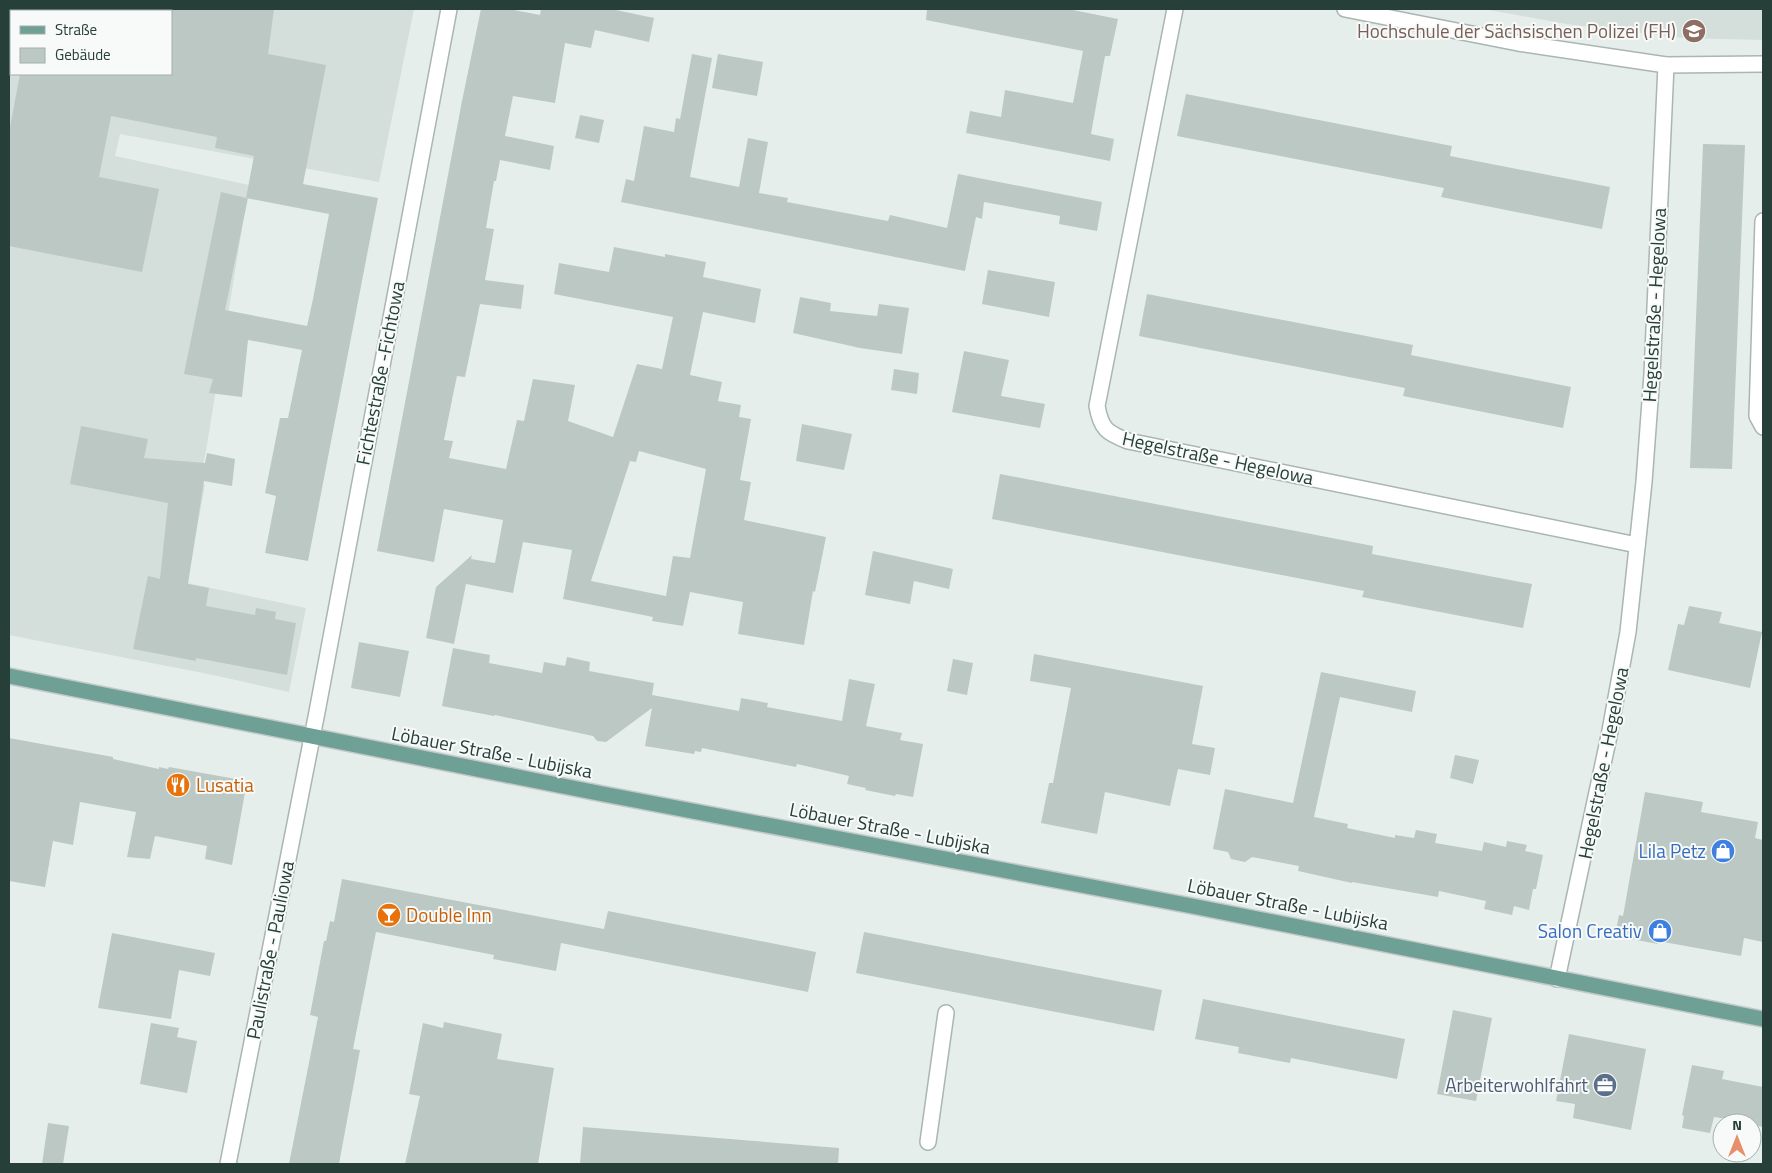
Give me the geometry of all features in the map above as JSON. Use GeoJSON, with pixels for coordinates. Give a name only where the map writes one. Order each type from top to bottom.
{"type":"FeatureCollection","features":[{"type":"Feature","properties":{"kind":"main road","name":"Löbauer Straße - Lubijska"},"geometry":{"type":"LineString","coordinates":[[9,676],[603,794],[1192,906],[1763,1019]]}},
{"type":"Feature","properties":{"kind":"street","name":"Fichtestraße -Fichtowa"},"geometry":{"type":"LineString","coordinates":[[312,737],[449,9]]}},
{"type":"Feature","properties":{"kind":"street","name":"Hegelstraße - Hegelowa"},"geometry":{"type":"LineString","coordinates":[[1175,9],[1097,406],[1100,421],[1109,434],[1128,441],[1637,545]]}},
{"type":"Feature","properties":{"kind":"street"},"geometry":{"type":"LineString","coordinates":[[1345,9],[1518,43],[1666,66],[1763,64]]}},
{"type":"Feature","properties":{"kind":"street","name":"Hegelstraße - Hegelowa"},"geometry":{"type":"LineString","coordinates":[[1557,979],[1618,690],[1628,632],[1652,374],[1666,66]]}},
{"type":"Feature","properties":{"kind":"street"},"geometry":{"type":"LineString","coordinates":[[1763,221],[1757,416],[1763,427]]}},
{"type":"Feature","properties":{"kind":"street","name":"Paulistraße - Pauliowa"},"geometry":{"type":"LineString","coordinates":[[228,1164],[312,737]]}},
{"type":"Feature","properties":{"kind":"street"},"geometry":{"type":"LineString","coordinates":[[928,1142],[946,1013]]}},
{"type":"Feature","properties":{"kind":"shaded area"},"geometry":{"type":"Polygon","coordinates":[[[9,9],[414,9],[379,182],[120,134],[115,156],[249,185],[199,484],[205,485],[187,583],[306,608],[289,692],[9,635],[9,9]]]}},
{"type":"Feature","properties":{"kind":"shaded area","name":"Hochschule der Sächsischen Polizei (FH)"},"geometry":{"type":"Polygon","coordinates":[[[1484,9],[1763,9],[1763,40],[1684,38],[1566,24],[1484,9]]]}},
{"type":"Feature","properties":{"kind":"building"},"geometry":{"type":"Polygon","coordinates":[[[171,9],[274,9],[268,54],[326,65],[303,184],[378,198],[308,561],[265,553],[276,496],[265,493],[280,418],[288,418],[302,350],[248,340],[242,397],[209,393],[213,379],[184,374],[221,192],[246,198],[254,156],[215,148],[217,137],[111,116],[99,177],[159,189],[142,272],[9,246],[9,133],[20,75],[172,75],[171,9]],[[248,198],[225,310],[307,326],[329,214],[248,198]]]}},
{"type":"Feature","properties":{"kind":"building"},"geometry":{"type":"Polygon","coordinates":[[[481,9],[509,9],[540,15],[541,9],[611,9],[654,18],[649,42],[595,30],[591,48],[565,43],[555,103],[513,96],[505,136],[554,146],[550,170],[500,160],[496,181],[494,181],[486,228],[494,229],[485,280],[524,285],[521,309],[480,304],[465,377],[457,376],[444,440],[453,441],[449,458],[506,469],[517,420],[524,421],[533,379],[575,385],[568,421],[613,437],[637,364],[662,369],[673,317],[554,294],[559,263],[609,272],[614,247],[665,257],[665,254],[706,262],[703,277],[761,289],[755,323],[703,312],[690,375],[722,382],[718,401],[741,405],[739,417],[751,419],[740,480],[751,482],[744,520],[826,537],[815,592],[813,591],[804,645],[738,634],[743,602],[690,592],[683,626],[652,621],[653,617],[563,599],[572,550],[523,542],[513,593],[466,584],[454,644],[426,638],[436,587],[472,555],[471,559],[495,563],[503,520],[444,509],[434,562],[377,551],[481,9]],[[639,451],[636,462],[630,461],[591,581],[666,596],[673,556],[690,558],[706,469],[639,451]]]}},
{"type":"Feature","properties":{"kind":"building"},"geometry":{"type":"Polygon","coordinates":[[[927,9],[1068,9],[1118,19],[1110,56],[1105,56],[1091,134],[1114,139],[1110,161],[966,133],[970,111],[1001,117],[1005,90],[1073,103],[1083,51],[926,20],[927,9]]]}},
{"type":"Feature","properties":{"kind":"building"},"geometry":{"type":"Polygon","coordinates":[[[692,54],[712,58],[690,177],[739,187],[748,138],[768,142],[759,193],[788,198],[787,202],[888,221],[890,215],[947,228],[958,174],[1102,202],[1097,231],[1059,224],[1060,216],[984,202],[982,219],[976,217],[965,271],[621,202],[626,179],[634,181],[644,126],[674,132],[676,118],[680,119],[692,54]]]}},
{"type":"Feature","properties":{"kind":"building"},"geometry":{"type":"Polygon","coordinates":[[[718,54],[763,62],[757,96],[712,88],[718,54]]]}},
{"type":"Feature","properties":{"kind":"building"},"geometry":{"type":"Polygon","coordinates":[[[1186,94],[1452,146],[1450,156],[1610,187],[1602,229],[1441,197],[1444,188],[1177,136],[1186,94]]]}},
{"type":"Feature","properties":{"kind":"building"},"geometry":{"type":"Polygon","coordinates":[[[580,115],[604,120],[599,143],[575,138],[580,115]]]}},
{"type":"Feature","properties":{"kind":"building"},"geometry":{"type":"Polygon","coordinates":[[[1703,144],[1745,145],[1732,469],[1690,468],[1703,144]]]}},
{"type":"Feature","properties":{"kind":"building"},"geometry":{"type":"Polygon","coordinates":[[[988,270],[1055,282],[1049,317],[982,304],[988,270]]]}},
{"type":"Feature","properties":{"kind":"building"},"geometry":{"type":"Polygon","coordinates":[[[1147,294],[1413,345],[1411,355],[1571,387],[1563,428],[1403,396],[1405,388],[1139,336],[1147,294]]]}},
{"type":"Feature","properties":{"kind":"building"},"geometry":{"type":"Polygon","coordinates":[[[800,297],[831,303],[830,311],[877,316],[879,304],[909,308],[902,354],[860,348],[793,333],[800,297]]]}},
{"type":"Feature","properties":{"kind":"building"},"geometry":{"type":"Polygon","coordinates":[[[964,351],[1009,360],[1001,396],[1045,404],[1040,428],[952,412],[964,351]]]}},
{"type":"Feature","properties":{"kind":"building"},"geometry":{"type":"Polygon","coordinates":[[[894,369],[919,373],[917,394],[891,390],[894,369]]]}},
{"type":"Feature","properties":{"kind":"building"},"geometry":{"type":"Polygon","coordinates":[[[802,424],[852,434],[844,470],[796,461],[802,424]]]}},
{"type":"Feature","properties":{"kind":"building"},"geometry":{"type":"Polygon","coordinates":[[[81,426],[148,439],[144,458],[205,463],[207,453],[235,459],[232,486],[204,481],[188,584],[209,588],[206,606],[255,615],[256,608],[276,612],[275,619],[296,623],[287,675],[196,658],[196,661],[133,649],[148,576],[160,579],[168,503],[70,484],[81,426]]]}},
{"type":"Feature","properties":{"kind":"building"},"geometry":{"type":"Polygon","coordinates":[[[1000,474],[1373,546],[1372,554],[1532,584],[1523,628],[1362,597],[1364,591],[992,519],[1000,474]]]}},
{"type":"Feature","properties":{"kind":"building"},"geometry":{"type":"Polygon","coordinates":[[[873,551],[953,569],[949,589],[914,581],[910,604],[865,595],[873,551]]]}},
{"type":"Feature","properties":{"kind":"building"},"geometry":{"type":"Polygon","coordinates":[[[1689,606],[1722,612],[1719,623],[1762,632],[1750,688],[1668,670],[1678,624],[1684,625],[1689,606]]]}},
{"type":"Feature","properties":{"kind":"building"},"geometry":{"type":"Polygon","coordinates":[[[359,642],[409,651],[400,697],[351,688],[359,642]]]}},
{"type":"Feature","properties":{"kind":"building"},"geometry":{"type":"Polygon","coordinates":[[[453,648],[490,655],[489,663],[542,673],[544,662],[565,666],[567,657],[590,662],[589,671],[654,683],[652,695],[739,711],[741,698],[768,703],[767,707],[842,721],[849,679],[875,684],[866,726],[902,733],[900,740],[923,744],[913,797],[896,794],[895,796],[865,790],[866,788],[847,784],[849,776],[797,764],[796,767],[702,748],[701,752],[695,751],[694,754],[645,746],[652,708],[606,742],[597,741],[593,736],[495,715],[442,706],[453,648]]]}},
{"type":"Feature","properties":{"kind":"building"},"geometry":{"type":"Polygon","coordinates":[[[1034,654],[1203,686],[1192,744],[1215,748],[1210,775],[1178,769],[1170,806],[1105,792],[1097,834],[1041,823],[1049,783],[1053,783],[1071,688],[1030,681],[1034,654]]]}},
{"type":"Feature","properties":{"kind":"building"},"geometry":{"type":"Polygon","coordinates":[[[953,659],[973,663],[967,695],[947,691],[953,659]]]}},
{"type":"Feature","properties":{"kind":"building"},"geometry":{"type":"Polygon","coordinates":[[[1321,672],[1416,691],[1412,712],[1340,697],[1314,817],[1348,824],[1347,828],[1395,838],[1395,835],[1414,838],[1416,830],[1437,834],[1435,843],[1482,851],[1484,842],[1506,847],[1507,841],[1527,845],[1525,851],[1543,855],[1536,889],[1533,889],[1529,910],[1514,906],[1512,915],[1484,909],[1486,901],[1439,891],[1438,897],[1352,883],[1298,871],[1299,866],[1252,857],[1245,862],[1231,859],[1228,852],[1213,849],[1225,789],[1293,803],[1321,672]]]}},
{"type":"Feature","properties":{"kind":"building"},"geometry":{"type":"Polygon","coordinates":[[[9,738],[113,757],[113,759],[159,769],[159,767],[168,769],[169,767],[247,781],[232,865],[205,859],[207,846],[155,836],[150,859],[127,857],[136,812],[80,802],[73,845],[53,841],[45,887],[9,881],[9,738]]]}},
{"type":"Feature","properties":{"kind":"building"},"geometry":{"type":"Polygon","coordinates":[[[1455,755],[1479,760],[1473,784],[1450,778],[1455,755]]]}},
{"type":"Feature","properties":{"kind":"building"},"geometry":{"type":"Polygon","coordinates":[[[1645,792],[1703,802],[1701,812],[1758,822],[1755,838],[1763,840],[1763,942],[1744,938],[1741,956],[1658,941],[1658,944],[1615,936],[1619,915],[1623,916],[1645,792]]]}},
{"type":"Feature","properties":{"kind":"building"},"geometry":{"type":"Polygon","coordinates":[[[342,879],[604,929],[608,911],[816,952],[808,992],[561,943],[556,971],[493,959],[494,955],[376,932],[353,1049],[360,1050],[339,1164],[289,1164],[318,1017],[310,1015],[324,941],[326,941],[330,921],[334,922],[342,879]]]}},
{"type":"Feature","properties":{"kind":"building"},"geometry":{"type":"Polygon","coordinates":[[[864,932],[1162,990],[1154,1031],[856,973],[864,932]]]}},
{"type":"Feature","properties":{"kind":"building"},"geometry":{"type":"Polygon","coordinates":[[[112,933],[215,953],[210,976],[179,970],[171,1019],[98,1008],[112,933]]]}},
{"type":"Feature","properties":{"kind":"building"},"geometry":{"type":"Polygon","coordinates":[[[1203,999],[1405,1039],[1397,1079],[1291,1058],[1290,1063],[1238,1053],[1239,1047],[1195,1039],[1203,999]]]}},
{"type":"Feature","properties":{"kind":"building"},"geometry":{"type":"Polygon","coordinates":[[[1453,1010],[1492,1018],[1476,1101],[1437,1094],[1453,1010]]]}},
{"type":"Feature","properties":{"kind":"building"},"geometry":{"type":"Polygon","coordinates":[[[444,1022],[502,1034],[497,1059],[554,1068],[538,1164],[405,1164],[420,1096],[409,1094],[423,1023],[443,1028],[444,1022]]]}},
{"type":"Feature","properties":{"kind":"building"},"geometry":{"type":"Polygon","coordinates":[[[151,1023],[179,1028],[177,1037],[197,1041],[187,1093],[140,1084],[151,1023]]]}},
{"type":"Feature","properties":{"kind":"building"},"geometry":{"type":"Polygon","coordinates":[[[1569,1034],[1646,1049],[1631,1130],[1573,1118],[1575,1104],[1556,1101],[1569,1034]]]}},
{"type":"Feature","properties":{"kind":"building"},"geometry":{"type":"Polygon","coordinates":[[[1692,1065],[1724,1071],[1722,1079],[1763,1087],[1763,1127],[1762,1113],[1712,1113],[1710,1133],[1682,1128],[1684,1116],[1682,1115],[1692,1065]]]}},
{"type":"Feature","properties":{"kind":"building"},"geometry":{"type":"Polygon","coordinates":[[[48,1123],[69,1126],[63,1164],[42,1164],[48,1123]]]}},
{"type":"Feature","properties":{"kind":"building"},"geometry":{"type":"Polygon","coordinates":[[[583,1127],[839,1148],[838,1164],[580,1164],[583,1127]]]}},
{"type":"Feature","properties":{"kind":"place","name":"Hochschule der Sächsischen Polizei (FH)"},"geometry":{"type":"Point","coordinates":[1694,31]}},
{"type":"Feature","properties":{"kind":"place","name":"Lusatia"},"geometry":{"type":"Point","coordinates":[178,785]}},
{"type":"Feature","properties":{"kind":"place","name":"Lila Petz"},"geometry":{"type":"Point","coordinates":[1723,851]}},
{"type":"Feature","properties":{"kind":"place","name":"Double Inn"},"geometry":{"type":"Point","coordinates":[389,915]}},
{"type":"Feature","properties":{"kind":"place","name":"Salon Creativ"},"geometry":{"type":"Point","coordinates":[1660,931]}},
{"type":"Feature","properties":{"kind":"place","name":"Arbeiterwohlfahrt"},"geometry":{"type":"Point","coordinates":[1605,1085]}}]}
